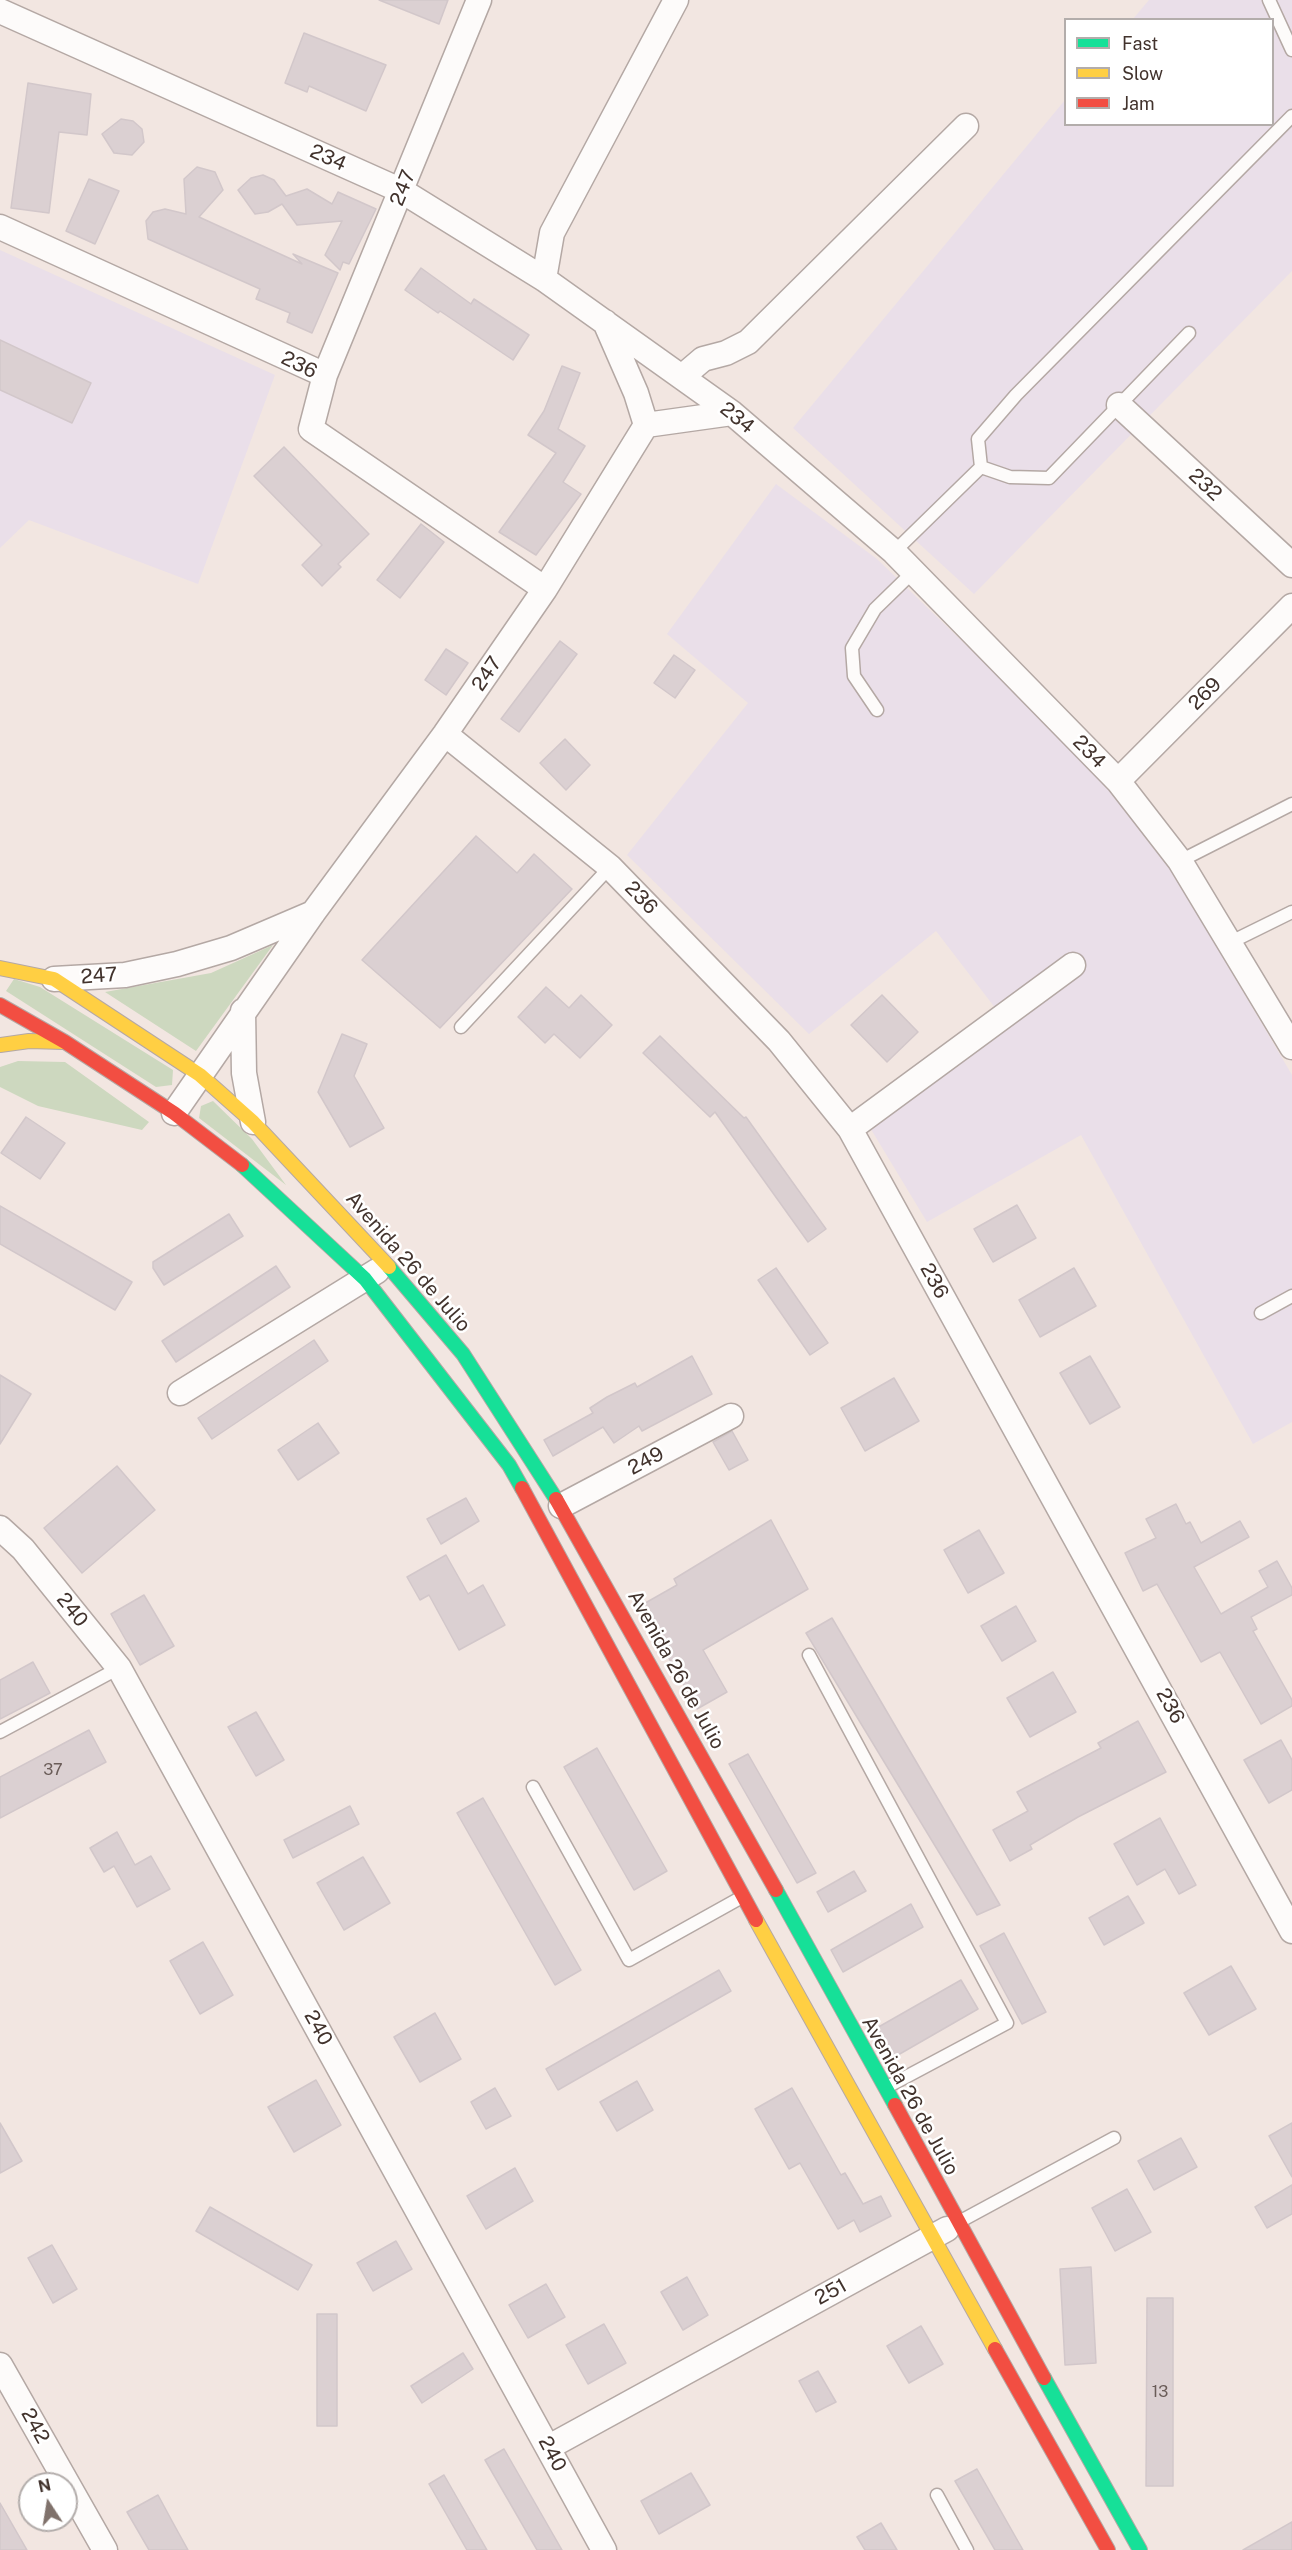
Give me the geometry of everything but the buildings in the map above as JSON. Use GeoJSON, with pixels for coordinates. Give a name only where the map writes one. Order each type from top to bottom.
{"type":"FeatureCollection","features":[{"type":"Feature","properties":{"kind":"street","name":"247"},"geometry":{"type":"LineString","coordinates":[[325,375],[479,0]]}},
{"type":"Feature","properties":{"kind":"street"},"geometry":{"type":"LineString","coordinates":[[544,279],[552,233],[676,0]]}},
{"type":"Feature","properties":{"kind":"street","name":"234"},"geometry":{"type":"LineString","coordinates":[[4,13],[402,191],[544,279],[732,412],[894,552],[1118,781],[1180,861],[1292,1047]]}},
{"type":"Feature","properties":{"kind":"street"},"geometry":{"type":"LineString","coordinates":[[683,376],[703,359],[726,353],[748,342],[966,126]]}},
{"type":"Feature","properties":{"kind":"street","name":"236"},"geometry":{"type":"LineString","coordinates":[[0,227],[325,375],[311,429],[545,589]]}},
{"type":"Feature","properties":{"kind":"street"},"geometry":{"type":"LineString","coordinates":[[605,322],[636,393],[646,425],[732,412]]}},
{"type":"Feature","properties":{"kind":"street","name":"232"},"geometry":{"type":"LineString","coordinates":[[1119,405],[1292,565]]}},
{"type":"Feature","properties":{"kind":"street","name":"247"},"geometry":{"type":"LineString","coordinates":[[174,1113],[243,1011],[445,734],[545,589],[646,425]]}},
{"type":"Feature","properties":{"kind":"street","name":"269"},"geometry":{"type":"LineString","coordinates":[[1118,781],[1292,606]]}},
{"type":"Feature","properties":{"kind":"street","name":"236"},"geometry":{"type":"LineString","coordinates":[[445,734],[610,867],[779,1041],[850,1129],[1292,1931]]}},
{"type":"Feature","properties":{"kind":"street","name":"247"},"geometry":{"type":"LineString","coordinates":[[54,979],[125,975],[177,964],[231,948],[313,913]]}},
{"type":"Feature","properties":{"kind":"street"},"geometry":{"type":"LineString","coordinates":[[850,1129],[1072,965]]}},
{"type":"Feature","properties":{"kind":"street","name":"Avenida 26 de Julio"},"geometry":{"type":"LineString","coordinates":[[0,968],[54,979],[200,1075],[253,1122],[386,1264],[463,1354],[561,1506],[886,2088],[957,2223],[1140,2550]]}},
{"type":"Feature","properties":{"kind":"street"},"geometry":{"type":"LineString","coordinates":[[0,1005],[65,1042],[174,1113],[248,1168],[365,1279],[509,1465],[743,1897],[1108,2550]]}},
{"type":"Feature","properties":{"kind":"street"},"geometry":{"type":"LineString","coordinates":[[243,1011],[244,1073],[253,1122]]}},
{"type":"Feature","properties":{"kind":"street"},"geometry":{"type":"LineString","coordinates":[[0,1046],[29,1041],[65,1042]]}},
{"type":"Feature","properties":{"kind":"street"},"geometry":{"type":"LineString","coordinates":[[180,1393],[386,1264]]}},
{"type":"Feature","properties":{"kind":"street","name":"249"},"geometry":{"type":"LineString","coordinates":[[561,1506],[730,1416]]}},
{"type":"Feature","properties":{"kind":"street","name":"240"},"geometry":{"type":"LineString","coordinates":[[0,1528],[23,1549],[119,1668],[604,2550]]}},
{"type":"Feature","properties":{"kind":"street","name":"251"},"geometry":{"type":"LineString","coordinates":[[549,2447],[957,2223]]}},
{"type":"Feature","properties":{"kind":"street","name":"242"},"geometry":{"type":"LineString","coordinates":[[0,2365],[105,2550]]}},
{"type":"Feature","properties":{"kind":"lane"},"geometry":{"type":"LineString","coordinates":[[1269,0],[1292,50]]}},
{"type":"Feature","properties":{"kind":"lane"},"geometry":{"type":"LineString","coordinates":[[981,467],[978,439],[1016,395],[1292,116]]}},
{"type":"Feature","properties":{"kind":"lane"},"geometry":{"type":"LineString","coordinates":[[981,467],[1010,477],[1049,477],[1189,333]]}},
{"type":"Feature","properties":{"kind":"lane"},"geometry":{"type":"LineString","coordinates":[[894,552],[981,467]]}},
{"type":"Feature","properties":{"kind":"lane"},"geometry":{"type":"LineString","coordinates":[[877,710],[854,676],[852,648],[875,609],[913,572]]}},
{"type":"Feature","properties":{"kind":"lane"},"geometry":{"type":"LineString","coordinates":[[1180,861],[1292,804]]}},
{"type":"Feature","properties":{"kind":"lane"},"geometry":{"type":"LineString","coordinates":[[461,1027],[610,867]]}},
{"type":"Feature","properties":{"kind":"lane"},"geometry":{"type":"LineString","coordinates":[[1229,943],[1292,912]]}},
{"type":"Feature","properties":{"kind":"lane"},"geometry":{"type":"LineString","coordinates":[[1261,1313],[1292,1296]]}},
{"type":"Feature","properties":{"kind":"lane"},"geometry":{"type":"LineString","coordinates":[[809,1655],[1007,2022],[886,2088]]}},
{"type":"Feature","properties":{"kind":"lane"},"geometry":{"type":"LineString","coordinates":[[0,1732],[119,1668]]}},
{"type":"Feature","properties":{"kind":"lane"},"geometry":{"type":"LineString","coordinates":[[532,1787],[629,1960],[743,1897]]}},
{"type":"Feature","properties":{"kind":"lane","name":"251"},"geometry":{"type":"LineString","coordinates":[[957,2223],[1114,2138]]}},
{"type":"Feature","properties":{"kind":"lane"},"geometry":{"type":"LineString","coordinates":[[937,2495],[967,2550]]}},
{"type":"Feature","properties":{"kind":"shaded area"},"geometry":{"type":"Polygon","coordinates":[[[1149,0],[1292,0],[1292,271],[974,594],[793,428],[1064,101],[1064,126],[1274,126],[1274,18],[1134,18],[1149,0]]]}},
{"type":"Feature","properties":{"kind":"shaded area"},"geometry":{"type":"Polygon","coordinates":[[[0,250],[275,375],[198,584],[29,520],[0,548],[0,250]]]}},
{"type":"Feature","properties":{"kind":"shaded area"},"geometry":{"type":"Polygon","coordinates":[[[776,484],[877,559],[1114,788],[1170,867],[1292,1075],[1292,1422],[1253,1444],[1081,1135],[927,1222],[869,1126],[1009,1026],[936,931],[809,1034],[627,855],[748,703],[667,634],[776,484]]]}},
{"type":"Feature","properties":{"kind":"green space"},"geometry":{"type":"Polygon","coordinates":[[[273,945],[196,1051],[105,992],[211,973],[273,945]]]}},
{"type":"Feature","properties":{"kind":"green space"},"geometry":{"type":"Polygon","coordinates":[[[14,979],[40,987],[173,1070],[172,1085],[156,1087],[6,991],[14,979]]]}},
{"type":"Feature","properties":{"kind":"green space"},"geometry":{"type":"Polygon","coordinates":[[[18,1061],[65,1062],[149,1122],[142,1130],[38,1106],[0,1087],[0,1067],[18,1061]]]}},
{"type":"Feature","properties":{"kind":"green space"},"geometry":{"type":"Polygon","coordinates":[[[213,1101],[252,1139],[286,1185],[199,1118],[201,1106],[213,1101]]]}},
{"type":"Feature","properties":{"kind":"traffic: fast"},"geometry":{"type":"LineString","coordinates":[[242,1165],[365,1279],[509,1465],[522,1488]]}},
{"type":"Feature","properties":{"kind":"traffic: fast"},"geometry":{"type":"LineString","coordinates":[[389,1267],[463,1354],[556,1499]]}},
{"type":"Feature","properties":{"kind":"traffic: fast"},"geometry":{"type":"LineString","coordinates":[[776,1890],[895,2105]]}},
{"type":"Feature","properties":{"kind":"traffic: fast"},"geometry":{"type":"LineString","coordinates":[[1044,2378],[1140,2550]]}},
{"type":"Feature","properties":{"kind":"traffic: slow"},"geometry":{"type":"LineString","coordinates":[[0,968],[54,979],[200,1075],[253,1122],[389,1267]]}},
{"type":"Feature","properties":{"kind":"traffic: slow"},"geometry":{"type":"LineString","coordinates":[[0,1045],[29,1041],[64,1042]]}},
{"type":"Feature","properties":{"kind":"traffic: slow"},"geometry":{"type":"LineString","coordinates":[[756,1920],[995,2349]]}},
{"type":"Feature","properties":{"kind":"traffic: jam"},"geometry":{"type":"LineString","coordinates":[[0,1005],[65,1042],[174,1113],[242,1165]]}},
{"type":"Feature","properties":{"kind":"traffic: jam"},"geometry":{"type":"LineString","coordinates":[[522,1488],[756,1920]]}},
{"type":"Feature","properties":{"kind":"traffic: jam"},"geometry":{"type":"LineString","coordinates":[[556,1499],[776,1890]]}},
{"type":"Feature","properties":{"kind":"traffic: jam"},"geometry":{"type":"LineString","coordinates":[[895,2105],[1044,2378]]}},
{"type":"Feature","properties":{"kind":"traffic: jam"},"geometry":{"type":"LineString","coordinates":[[995,2349],[1108,2550]]}}]}
